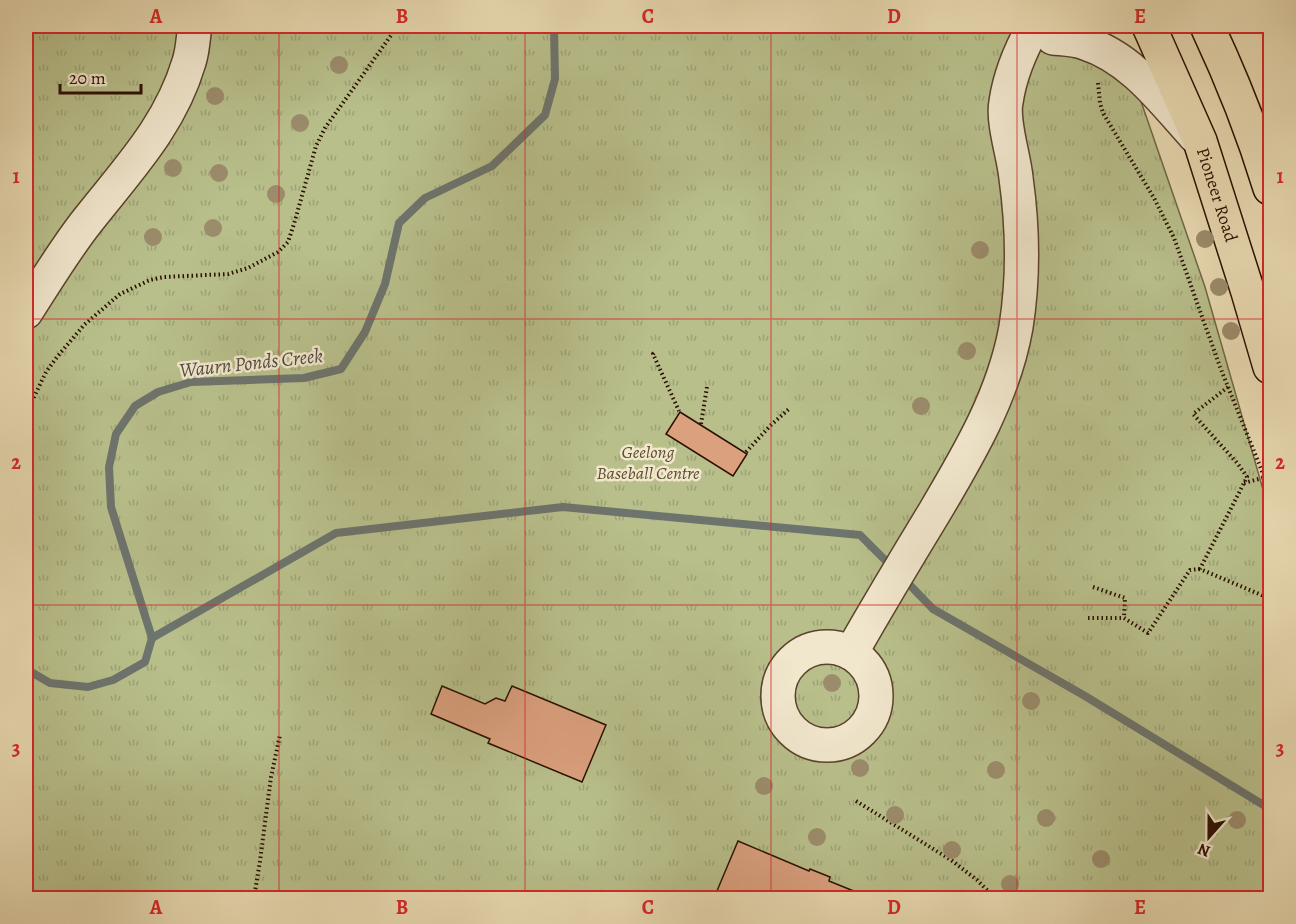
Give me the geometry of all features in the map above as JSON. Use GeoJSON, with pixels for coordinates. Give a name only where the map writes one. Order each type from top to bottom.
{"type":"FeatureCollection","features":[{"type":"Feature","properties":{"kind":"main road","name":"Pioneer Road"},"geometry":{"type":"LineString","coordinates":[[1149,26],[1200,141],[1270,367]]}},
{"type":"Feature","properties":{"kind":"main road"},"geometry":{"type":"LineString","coordinates":[[1207,26],[1247,117],[1270,189]]}},
{"type":"Feature","properties":{"kind":"lane"},"geometry":{"type":"LineString","coordinates":[[26,312],[68,248],[132,166],[174,104],[190,59],[195,26]]}},
{"type":"Feature","properties":{"kind":"lane"},"geometry":{"type":"LineString","coordinates":[[851,654],[974,444],[1003,375],[1015,330],[1021,292],[1023,255],[1022,220],[1005,103],[1012,52],[1019,26]]}},
{"type":"Feature","properties":{"kind":"lane"},"geometry":{"type":"LineString","coordinates":[[1005,103],[1012,74],[1028,37],[1049,30],[1110,53],[1124,62],[1200,141]]}},
{"type":"Feature","properties":{"kind":"lane"},"geometry":{"type":"LineString","coordinates":[[1014,163],[1014,138],[1018,109],[1049,30]]}},
{"type":"Feature","properties":{"kind":"path"},"geometry":{"type":"LineString","coordinates":[[26,414],[46,372],[57,357],[84,325],[120,294],[150,280],[164,277],[228,274],[248,268],[278,252],[288,242],[316,146],[325,128],[392,34],[395,26]]}},
{"type":"Feature","properties":{"kind":"path"},"geometry":{"type":"LineString","coordinates":[[966,26],[977,26]]}},
{"type":"Feature","properties":{"kind":"path"},"geometry":{"type":"LineString","coordinates":[[1110,53],[1098,83],[1103,113],[1154,198],[1174,238],[1220,367],[1270,491]]}},
{"type":"Feature","properties":{"kind":"path"},"geometry":{"type":"LineString","coordinates":[[654,353],[679,411]]}},
{"type":"Feature","properties":{"kind":"path"},"geometry":{"type":"LineString","coordinates":[[701,424],[707,387]]}},
{"type":"Feature","properties":{"kind":"path"},"geometry":{"type":"LineString","coordinates":[[1200,569],[1247,477],[1193,414],[1228,387]]}},
{"type":"Feature","properties":{"kind":"path"},"geometry":{"type":"LineString","coordinates":[[746,452],[789,409]]}},
{"type":"Feature","properties":{"kind":"path"},"geometry":{"type":"LineString","coordinates":[[1244,483],[1266,477]]}},
{"type":"Feature","properties":{"kind":"path"},"geometry":{"type":"LineString","coordinates":[[1088,618],[1124,618],[1148,633],[1190,570],[1200,569],[1264,596],[1270,602]]}},
{"type":"Feature","properties":{"kind":"path"},"geometry":{"type":"LineString","coordinates":[[1093,587],[1125,598],[1124,618]]}},
{"type":"Feature","properties":{"kind":"path"},"geometry":{"type":"LineString","coordinates":[[254,898],[280,735]]}},
{"type":"Feature","properties":{"kind":"path"},"geometry":{"type":"LineString","coordinates":[[856,801],[951,860],[977,880],[995,898]]}},
{"type":"Feature","properties":{"kind":"green space","name":"Geelong Baseball Centre"},"geometry":{"type":"Polygon","coordinates":[[[26,26],[1106,26],[1135,84],[1205,287],[1270,514],[1270,898],[26,898],[26,26]]]}},
{"type":"Feature","properties":{"kind":"building"},"geometry":{"type":"Polygon","coordinates":[[[680,412],[747,454],[733,476],[666,434],[680,412]]]}},
{"type":"Feature","properties":{"kind":"building"},"geometry":{"type":"Polygon","coordinates":[[[442,686],[485,704],[496,698],[505,701],[512,686],[606,725],[582,782],[488,743],[490,739],[431,714],[442,686]]]}},
{"type":"Feature","properties":{"kind":"building"},"geometry":{"type":"Polygon","coordinates":[[[738,841],[809,871],[810,869],[830,877],[829,881],[871,898],[714,898],[738,841]]]}},
{"type":"Feature","properties":{"kind":"waterway","name":"Waurn Ponds Creek"},"geometry":{"type":"LineString","coordinates":[[26,669],[50,683],[88,687],[113,680],[145,662],[152,638],[111,507],[109,467],[116,434],[135,406],[158,392],[191,382],[304,378],[341,369],[365,332],[385,284],[399,223],[425,198],[492,166],[545,115],[555,79],[554,26]]}},
{"type":"Feature","properties":{"kind":"waterway"},"geometry":{"type":"LineString","coordinates":[[152,638],[336,533],[563,507],[860,535],[892,567]]}},
{"type":"Feature","properties":{"kind":"waterway"},"geometry":{"type":"LineString","coordinates":[[904,579],[933,609],[1085,696],[1270,809]]}}]}
